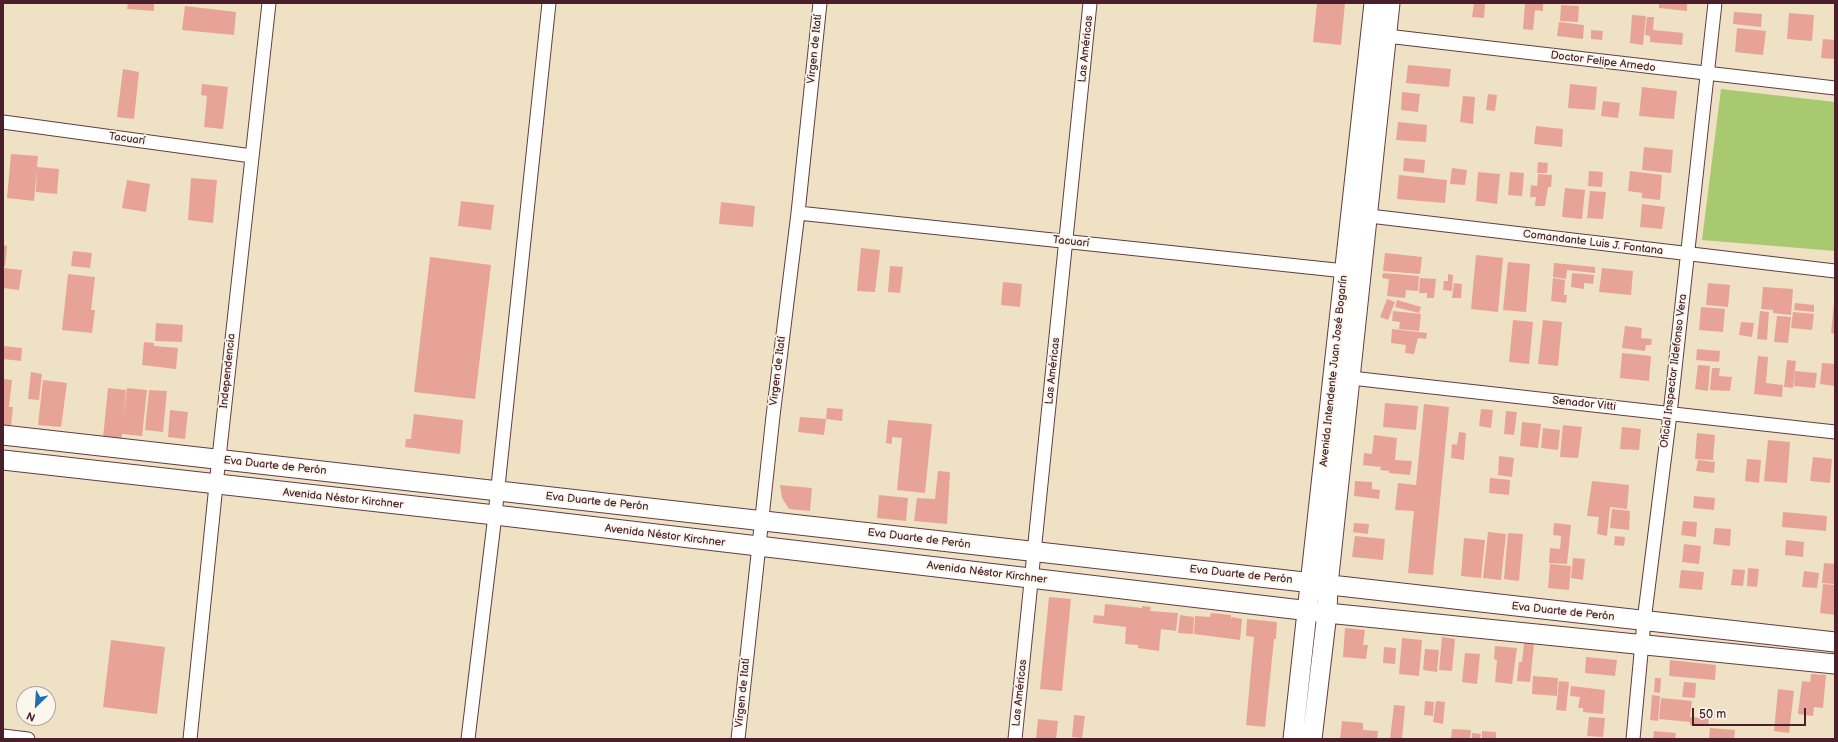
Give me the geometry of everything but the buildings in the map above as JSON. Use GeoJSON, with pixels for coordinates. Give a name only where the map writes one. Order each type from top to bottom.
{"type":"FeatureCollection","features":[{"type":"Feature","properties":{"kind":"street","name":"Independencia"},"geometry":{"type":"LineString","coordinates":[[190,739],[216,484],[269,3]]}},
{"type":"Feature","properties":{"kind":"street"},"geometry":{"type":"LineString","coordinates":[[468,739],[498,491],[549,3]]}},
{"type":"Feature","properties":{"kind":"street","name":"Virgen de Itatí"},"geometry":{"type":"LineString","coordinates":[[738,739],[760,547],[772,416],[798,213],[820,3]]}},
{"type":"Feature","properties":{"kind":"street","name":"Las Américas"},"geometry":{"type":"LineString","coordinates":[[1015,739],[1090,3]]}},
{"type":"Feature","properties":{"kind":"street","name":"Avenida Intendente Juan José Bogarín"},"geometry":{"type":"LineString","coordinates":[[1374,3],[1379,36]]}},
{"type":"Feature","properties":{"kind":"street","name":"Avenida Intendente Juan José Bogarín"},"geometry":{"type":"LineString","coordinates":[[1293,739],[1307,610],[1319,584],[1379,36],[1390,3]]}},
{"type":"Feature","properties":{"kind":"street","name":"Oficial Inspector Ildefonso Vera"},"geometry":{"type":"LineString","coordinates":[[1633,739],[1644,621],[1670,414],[1716,3]]}},
{"type":"Feature","properties":{"kind":"street","name":"Doctor Felipe Arnedo"},"geometry":{"type":"LineString","coordinates":[[1379,36],[1835,88]]}},
{"type":"Feature","properties":{"kind":"street","name":"Tacuarí"},"geometry":{"type":"LineString","coordinates":[[3,122],[252,156]]}},
{"type":"Feature","properties":{"kind":"street","name":"Tacuarí"},"geometry":{"type":"LineString","coordinates":[[798,213],[1344,271]]}},
{"type":"Feature","properties":{"kind":"street","name":"Avenida Intendente Juan José Bogarín"},"geometry":{"type":"LineString","coordinates":[[1342,377],[1344,271],[1359,215]]}},
{"type":"Feature","properties":{"kind":"street","name":"Comandante Luis J. Fontana"},"geometry":{"type":"LineString","coordinates":[[1359,215],[1835,271]]}},
{"type":"Feature","properties":{"kind":"street","name":"Senador Vitti"},"geometry":{"type":"LineString","coordinates":[[1342,377],[1835,432]]}},
{"type":"Feature","properties":{"kind":"street","name":"Eva Duarte de Perón"},"geometry":{"type":"LineString","coordinates":[[3,435],[1835,642]]}},
{"type":"Feature","properties":{"kind":"street","name":"Avenida Néstor Kirchner"},"geometry":{"type":"LineString","coordinates":[[3,460],[495,515],[1327,613]]}},
{"type":"Feature","properties":{"kind":"street","name":"Avenida Intendente Juan José Bogarín"},"geometry":{"type":"LineString","coordinates":[[1312,739],[1327,613],[1319,584]]}},
{"type":"Feature","properties":{"kind":"street"},"geometry":{"type":"LineString","coordinates":[[1327,613],[1835,664]]}},
{"type":"Feature","properties":{"kind":"street"},"geometry":{"type":"LineString","coordinates":[[3,736],[28,739]]}},
{"type":"Feature","properties":{"kind":"green space"},"geometry":{"type":"Polygon","coordinates":[[[1721,89],[1835,102],[1835,251],[1702,240],[1721,89]]]}}]}
